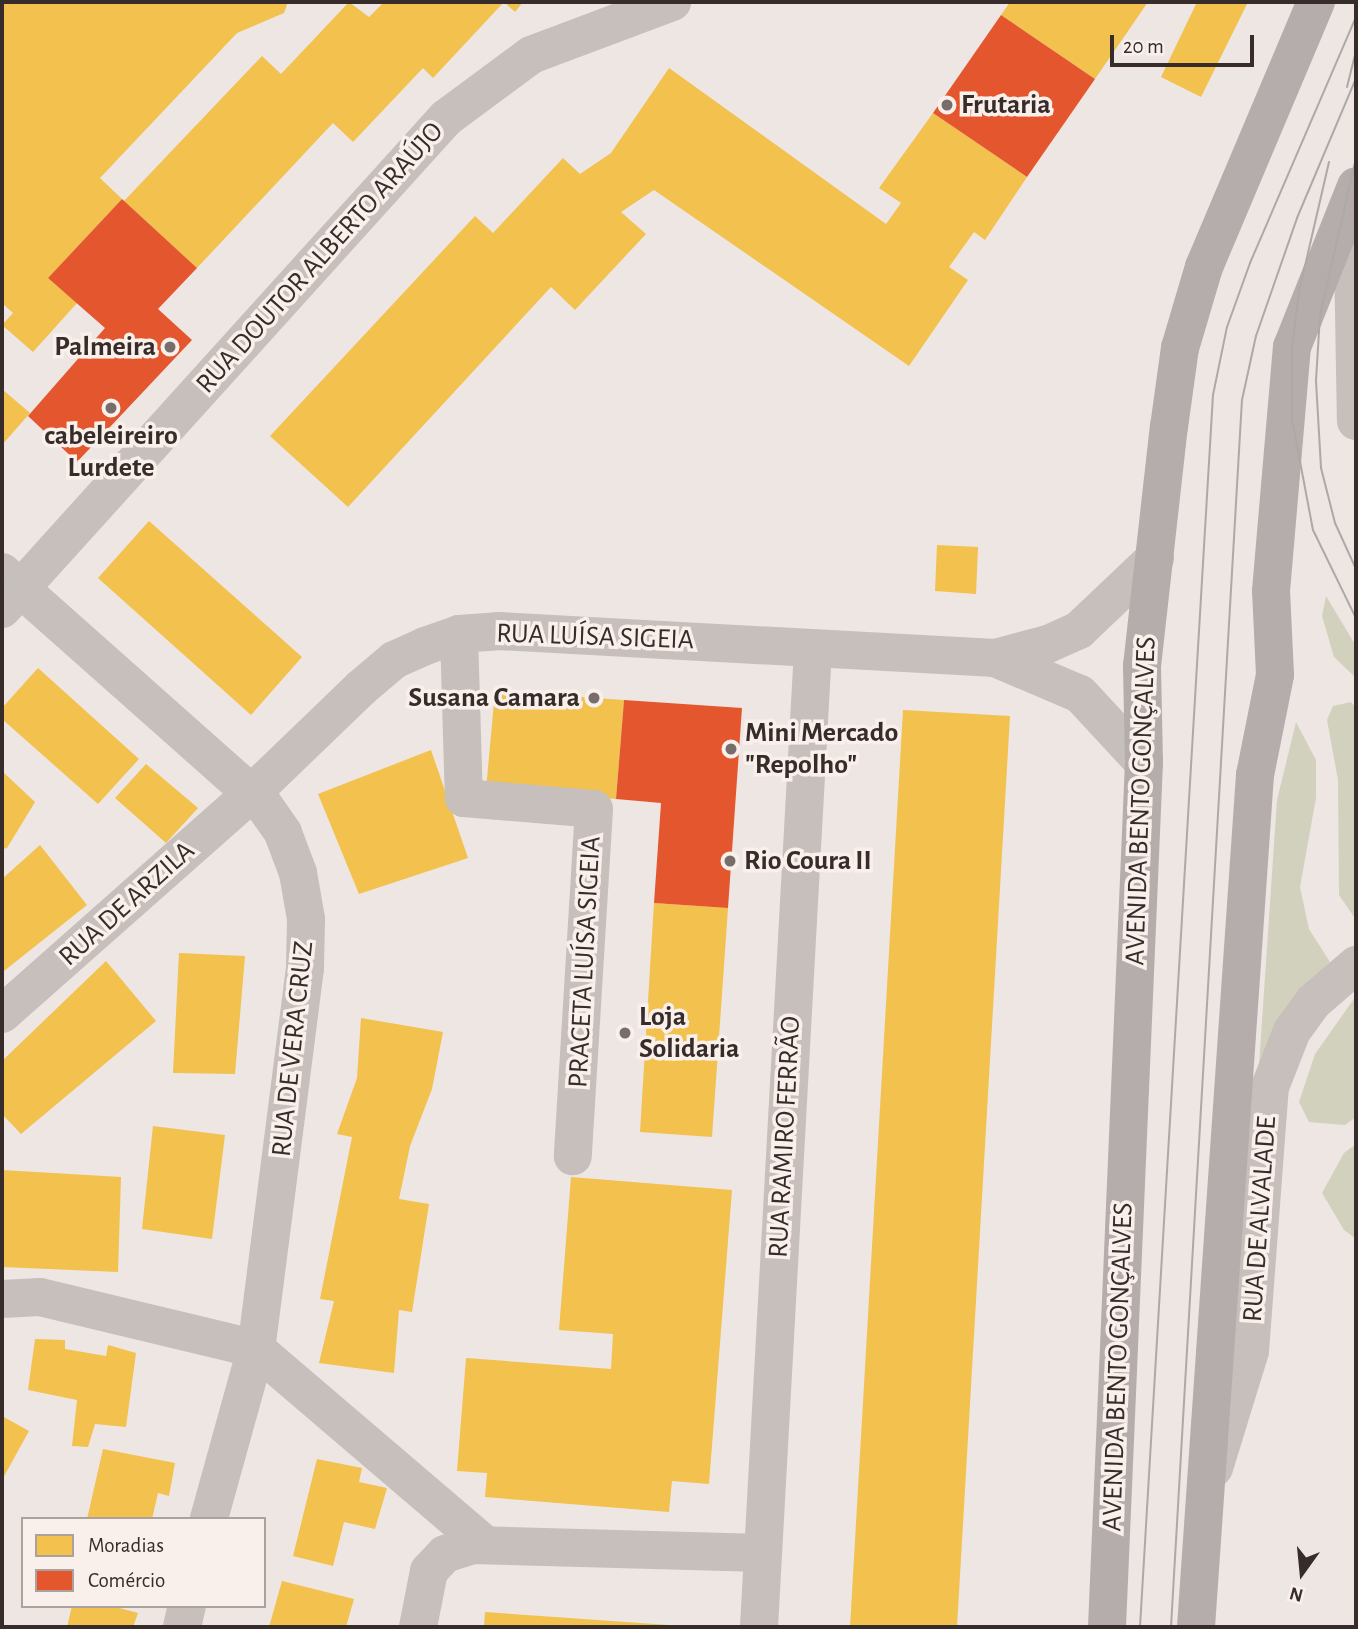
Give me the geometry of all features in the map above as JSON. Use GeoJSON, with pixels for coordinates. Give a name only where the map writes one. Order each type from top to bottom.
{"type":"FeatureCollection","features":[{"type":"Feature","properties":{"kind":"main road","name":"AVENIDA BENTO GONÇALVES"},"geometry":{"type":"LineString","coordinates":[[1107,1627],[1144,763],[1142,666],[1183,337],[1204,267],[1316,2]]}},
{"type":"Feature","properties":{"kind":"main road"},"geometry":{"type":"LineString","coordinates":[[1196,1627],[1255,775],[1275,675],[1271,592],[1292,347],[1354,192]]}},
{"type":"Feature","properties":{"kind":"street","name":"RUA DOUTOR ALBERTO ARAÚJO"},"geometry":{"type":"LineString","coordinates":[[8,590],[446,118],[531,55],[672,2]]}},
{"type":"Feature","properties":{"kind":"street"},"geometry":{"type":"LineString","coordinates":[[1354,192],[1356,421]]}},
{"type":"Feature","properties":{"kind":"street","name":"RUA LUÍSA SIGEIA"},"geometry":{"type":"LineString","coordinates":[[252,793],[394,660],[459,634],[498,631],[995,658],[1048,644],[1079,630],[1155,558]]}},
{"type":"Feature","properties":{"kind":"street","name":"RUA DE VERA CRUZ"},"geometry":{"type":"LineString","coordinates":[[8,590],[252,793],[274,817],[290,851],[303,896],[307,945],[256,1349],[210,1517]]}},
{"type":"Feature","properties":{"kind":"street","name":"PRACETA LUÍSA SIGEIA"},"geometry":{"type":"LineString","coordinates":[[459,634],[464,797],[594,809],[573,1156]]}},
{"type":"Feature","properties":{"kind":"street","name":"RUA RAMIRO FERRÃO"},"geometry":{"type":"LineString","coordinates":[[759,1627],[813,648]]}},
{"type":"Feature","properties":{"kind":"street","name":"RUA LUÍSA SIGEIA"},"geometry":{"type":"LineString","coordinates":[[995,658],[1080,694],[1144,763]]}},
{"type":"Feature","properties":{"kind":"street","name":"RUA DE ARZILA"},"geometry":{"type":"LineString","coordinates":[[2,1014],[252,793]]}},
{"type":"Feature","properties":{"kind":"street","name":"RUA DE ALVALADE"},"geometry":{"type":"LineString","coordinates":[[1206,1497],[1250,1351],[1270,1087],[1292,1031],[1313,1002],[1356,965]]}},
{"type":"Feature","properties":{"kind":"street"},"geometry":{"type":"LineString","coordinates":[[2,1299],[40,1297],[256,1349],[484,1544]]}},
{"type":"Feature","properties":{"kind":"street"},"geometry":{"type":"LineString","coordinates":[[418,1627],[425,1583],[436,1562],[459,1549],[484,1544],[762,1553]]}},
{"type":"Feature","properties":{"kind":"street"},"geometry":{"type":"LineString","coordinates":[[182,1627],[187,1608]]}},
{"type":"Feature","properties":{"kind":"green space"},"geometry":{"type":"Polygon","coordinates":[[[1326,596],[1356,646],[1356,678],[1334,657],[1322,616],[1326,596]]]}},
{"type":"Feature","properties":{"kind":"green space"},"geometry":{"type":"Polygon","coordinates":[[[1351,702],[1356,708],[1356,920],[1339,895],[1338,780],[1327,720],[1333,706],[1351,702]]]}},
{"type":"Feature","properties":{"kind":"green space"},"geometry":{"type":"Polygon","coordinates":[[[1296,722],[1316,760],[1316,798],[1300,887],[1309,929],[1330,962],[1291,1004],[1259,1065],[1277,800],[1296,722]]]}},
{"type":"Feature","properties":{"kind":"green space"},"geometry":{"type":"Polygon","coordinates":[[[1356,996],[1356,1117],[1345,1125],[1309,1122],[1299,1102],[1315,1054],[1356,996]]]}},
{"type":"Feature","properties":{"kind":"green space"},"geometry":{"type":"Polygon","coordinates":[[[1356,1144],[1356,1239],[1344,1230],[1322,1193],[1344,1153],[1356,1144]]]}},
{"type":"Feature","properties":{"kind":"building: Moradias"},"geometry":{"type":"Polygon","coordinates":[[[2,2],[288,2],[284,13],[237,33],[100,178],[122,199],[48,278],[77,303],[33,352],[2,325],[13,313],[2,303],[2,2]]]}},
{"type":"Feature","properties":{"kind":"building: Moradias"},"geometry":{"type":"Polygon","coordinates":[[[349,2],[369,17],[384,2],[504,2],[433,78],[423,68],[353,142],[333,123],[197,268],[124,201],[262,56],[281,74],[349,2]]]}},
{"type":"Feature","properties":{"kind":"building: Moradias"},"geometry":{"type":"Polygon","coordinates":[[[504,2],[523,2],[515,12],[504,2]]]}},
{"type":"Feature","properties":{"kind":"building: Moradias"},"geometry":{"type":"Polygon","coordinates":[[[1010,2],[1148,2],[1095,79],[1001,15],[1010,2]]]}},
{"type":"Feature","properties":{"kind":"building: Moradias"},"geometry":{"type":"Polygon","coordinates":[[[1197,2],[1248,2],[1201,97],[1161,77],[1197,2]]]}},
{"type":"Feature","properties":{"kind":"building: Moradias"},"geometry":{"type":"Polygon","coordinates":[[[669,68],[886,224],[901,203],[879,188],[933,113],[1027,177],[985,240],[974,232],[949,267],[968,280],[909,366],[654,190],[621,212],[646,234],[575,310],[551,287],[348,507],[270,436],[475,216],[493,233],[563,158],[580,174],[611,153],[669,68]]]}},
{"type":"Feature","properties":{"kind":"building: Moradias"},"geometry":{"type":"Polygon","coordinates":[[[2,389],[30,413],[2,445],[2,389]]]}},
{"type":"Feature","properties":{"kind":"building: Moradias"},"geometry":{"type":"Polygon","coordinates":[[[149,521],[302,657],[251,715],[98,578],[149,521]]]}},
{"type":"Feature","properties":{"kind":"building: Moradias"},"geometry":{"type":"Polygon","coordinates":[[[937,545],[978,547],[976,594],[935,591],[937,545]]]}},
{"type":"Feature","properties":{"kind":"building: Moradias"},"geometry":{"type":"Polygon","coordinates":[[[38,668],[139,759],[98,804],[2,719],[2,708],[38,668]]]}},
{"type":"Feature","properties":{"kind":"building: Moradias"},"geometry":{"type":"Polygon","coordinates":[[[495,691],[624,700],[616,799],[486,790],[495,691]]]}},
{"type":"Feature","properties":{"kind":"building: Moradias"},"geometry":{"type":"Polygon","coordinates":[[[903,710],[1010,716],[957,1627],[850,1627],[903,710]]]}},
{"type":"Feature","properties":{"kind":"building: Moradias"},"geometry":{"type":"Polygon","coordinates":[[[431,750],[468,858],[359,894],[318,794],[431,750]]]}},
{"type":"Feature","properties":{"kind":"building: Moradias"},"geometry":{"type":"Polygon","coordinates":[[[146,764],[198,808],[166,843],[115,798],[146,764]]]}},
{"type":"Feature","properties":{"kind":"building: Moradias"},"geometry":{"type":"Polygon","coordinates":[[[2,771],[35,802],[7,848],[2,849],[2,771]]]}},
{"type":"Feature","properties":{"kind":"building: Moradias"},"geometry":{"type":"Polygon","coordinates":[[[40,845],[87,905],[4,971],[2,879],[40,845]]]}},
{"type":"Feature","properties":{"kind":"building: Moradias"},"geometry":{"type":"Polygon","coordinates":[[[654,903],[728,908],[712,1137],[640,1132],[654,903]]]}},
{"type":"Feature","properties":{"kind":"building: Moradias"},"geometry":{"type":"Polygon","coordinates":[[[179,953],[245,956],[235,1074],[173,1073],[179,953]]]}},
{"type":"Feature","properties":{"kind":"building: Moradias"},"geometry":{"type":"Polygon","coordinates":[[[106,961],[156,1021],[21,1134],[2,1114],[2,1061],[106,961]]]}},
{"type":"Feature","properties":{"kind":"building: Moradias"},"geometry":{"type":"Polygon","coordinates":[[[361,1018],[443,1032],[432,1089],[410,1146],[399,1199],[429,1204],[412,1312],[399,1310],[394,1373],[319,1363],[334,1301],[320,1299],[352,1137],[337,1134],[357,1078],[361,1018]]]}},
{"type":"Feature","properties":{"kind":"building: Moradias"},"geometry":{"type":"Polygon","coordinates":[[[153,1126],[225,1135],[212,1239],[142,1229],[153,1126]]]}},
{"type":"Feature","properties":{"kind":"building: Moradias"},"geometry":{"type":"Polygon","coordinates":[[[2,1170],[121,1177],[118,1272],[2,1267],[2,1170]]]}},
{"type":"Feature","properties":{"kind":"building: Moradias"},"geometry":{"type":"Polygon","coordinates":[[[571,1177],[732,1190],[709,1484],[672,1481],[669,1512],[485,1497],[487,1473],[457,1471],[466,1358],[611,1369],[613,1334],[559,1330],[571,1177]]]}},
{"type":"Feature","properties":{"kind":"building: Moradias"},"geometry":{"type":"Polygon","coordinates":[[[35,1339],[65,1340],[65,1349],[106,1356],[108,1345],[136,1353],[126,1427],[95,1424],[88,1447],[72,1446],[77,1400],[28,1390],[35,1339]]]}},
{"type":"Feature","properties":{"kind":"building: Moradias"},"geometry":{"type":"Polygon","coordinates":[[[2,1416],[29,1431],[2,1480],[2,1416]]]}},
{"type":"Feature","properties":{"kind":"building: Moradias"},"geometry":{"type":"Polygon","coordinates":[[[103,1449],[175,1463],[169,1496],[158,1493],[152,1517],[87,1517],[103,1449]]]}},
{"type":"Feature","properties":{"kind":"building: Moradias"},"geometry":{"type":"Polygon","coordinates":[[[317,1459],[362,1468],[359,1482],[387,1488],[375,1529],[344,1522],[333,1566],[293,1556],[317,1459]]]}},
{"type":"Feature","properties":{"kind":"building: Moradias"},"geometry":{"type":"Polygon","coordinates":[[[282,1581],[354,1599],[346,1627],[269,1627],[282,1581]]]}},
{"type":"Feature","properties":{"kind":"building: Moradias"},"geometry":{"type":"Polygon","coordinates":[[[72,1608],[119,1608],[138,1613],[133,1627],[67,1627],[72,1608]]]}},
{"type":"Feature","properties":{"kind":"building: Moradias"},"geometry":{"type":"Polygon","coordinates":[[[485,1612],[669,1625],[669,1627],[484,1627],[485,1612]]]}},
{"type":"Feature","properties":{"kind":"building: Comércio"},"geometry":{"type":"Polygon","coordinates":[[[1001,15],[1095,79],[1027,177],[933,113],[1001,15]]]}},
{"type":"Feature","properties":{"kind":"building: Comércio"},"geometry":{"type":"Polygon","coordinates":[[[122,199],[197,268],[158,309],[192,340],[77,462],[28,416],[105,328],[48,278],[122,199]]]}},
{"type":"Feature","properties":{"kind":"building: Comércio"},"geometry":{"type":"Polygon","coordinates":[[[624,700],[742,708],[728,908],[654,903],[661,803],[616,799],[624,700]]]}},
{"type":"Feature","properties":{"kind":"tram line"},"geometry":{"type":"LineString","coordinates":[[1140,1627],[1213,395],[1227,327],[1250,263],[1356,17]]}},
{"type":"Feature","properties":{"kind":"tram line"},"geometry":{"type":"LineString","coordinates":[[1347,87],[1356,52]]}},
{"type":"Feature","properties":{"kind":"tram line"},"geometry":{"type":"LineString","coordinates":[[1171,1627],[1242,400],[1256,336],[1297,218],[1356,78]]}},
{"type":"Feature","properties":{"kind":"tram line"},"geometry":{"type":"LineString","coordinates":[[1356,158],[1320,315],[1316,381],[1321,468],[1335,523],[1356,569]]}},
{"type":"Feature","properties":{"kind":"tram line"},"geometry":{"type":"LineString","coordinates":[[1329,162],[1299,292],[1292,347],[1292,419],[1313,530],[1356,618]]}},
{"type":"Feature","properties":{"kind":"place","name":"Frutaria"},"geometry":{"type":"Point","coordinates":[947,105]}},
{"type":"Feature","properties":{"kind":"place","name":"Palmeira"},"geometry":{"type":"Point","coordinates":[170,347]}},
{"type":"Feature","properties":{"kind":"place","name":"cabeleireiro Lurdete"},"geometry":{"type":"Point","coordinates":[111,408]}},
{"type":"Feature","properties":{"kind":"place","name":"Susana Camara"},"geometry":{"type":"Point","coordinates":[594,698]}},
{"type":"Feature","properties":{"kind":"place","name":"Mini Mercado \"Repolho\""},"geometry":{"type":"Point","coordinates":[731,749]}},
{"type":"Feature","properties":{"kind":"place","name":"Rio Coura II"},"geometry":{"type":"Point","coordinates":[730,861]}},
{"type":"Feature","properties":{"kind":"place","name":"Loja Solidaria"},"geometry":{"type":"Point","coordinates":[625,1033]}}]}
